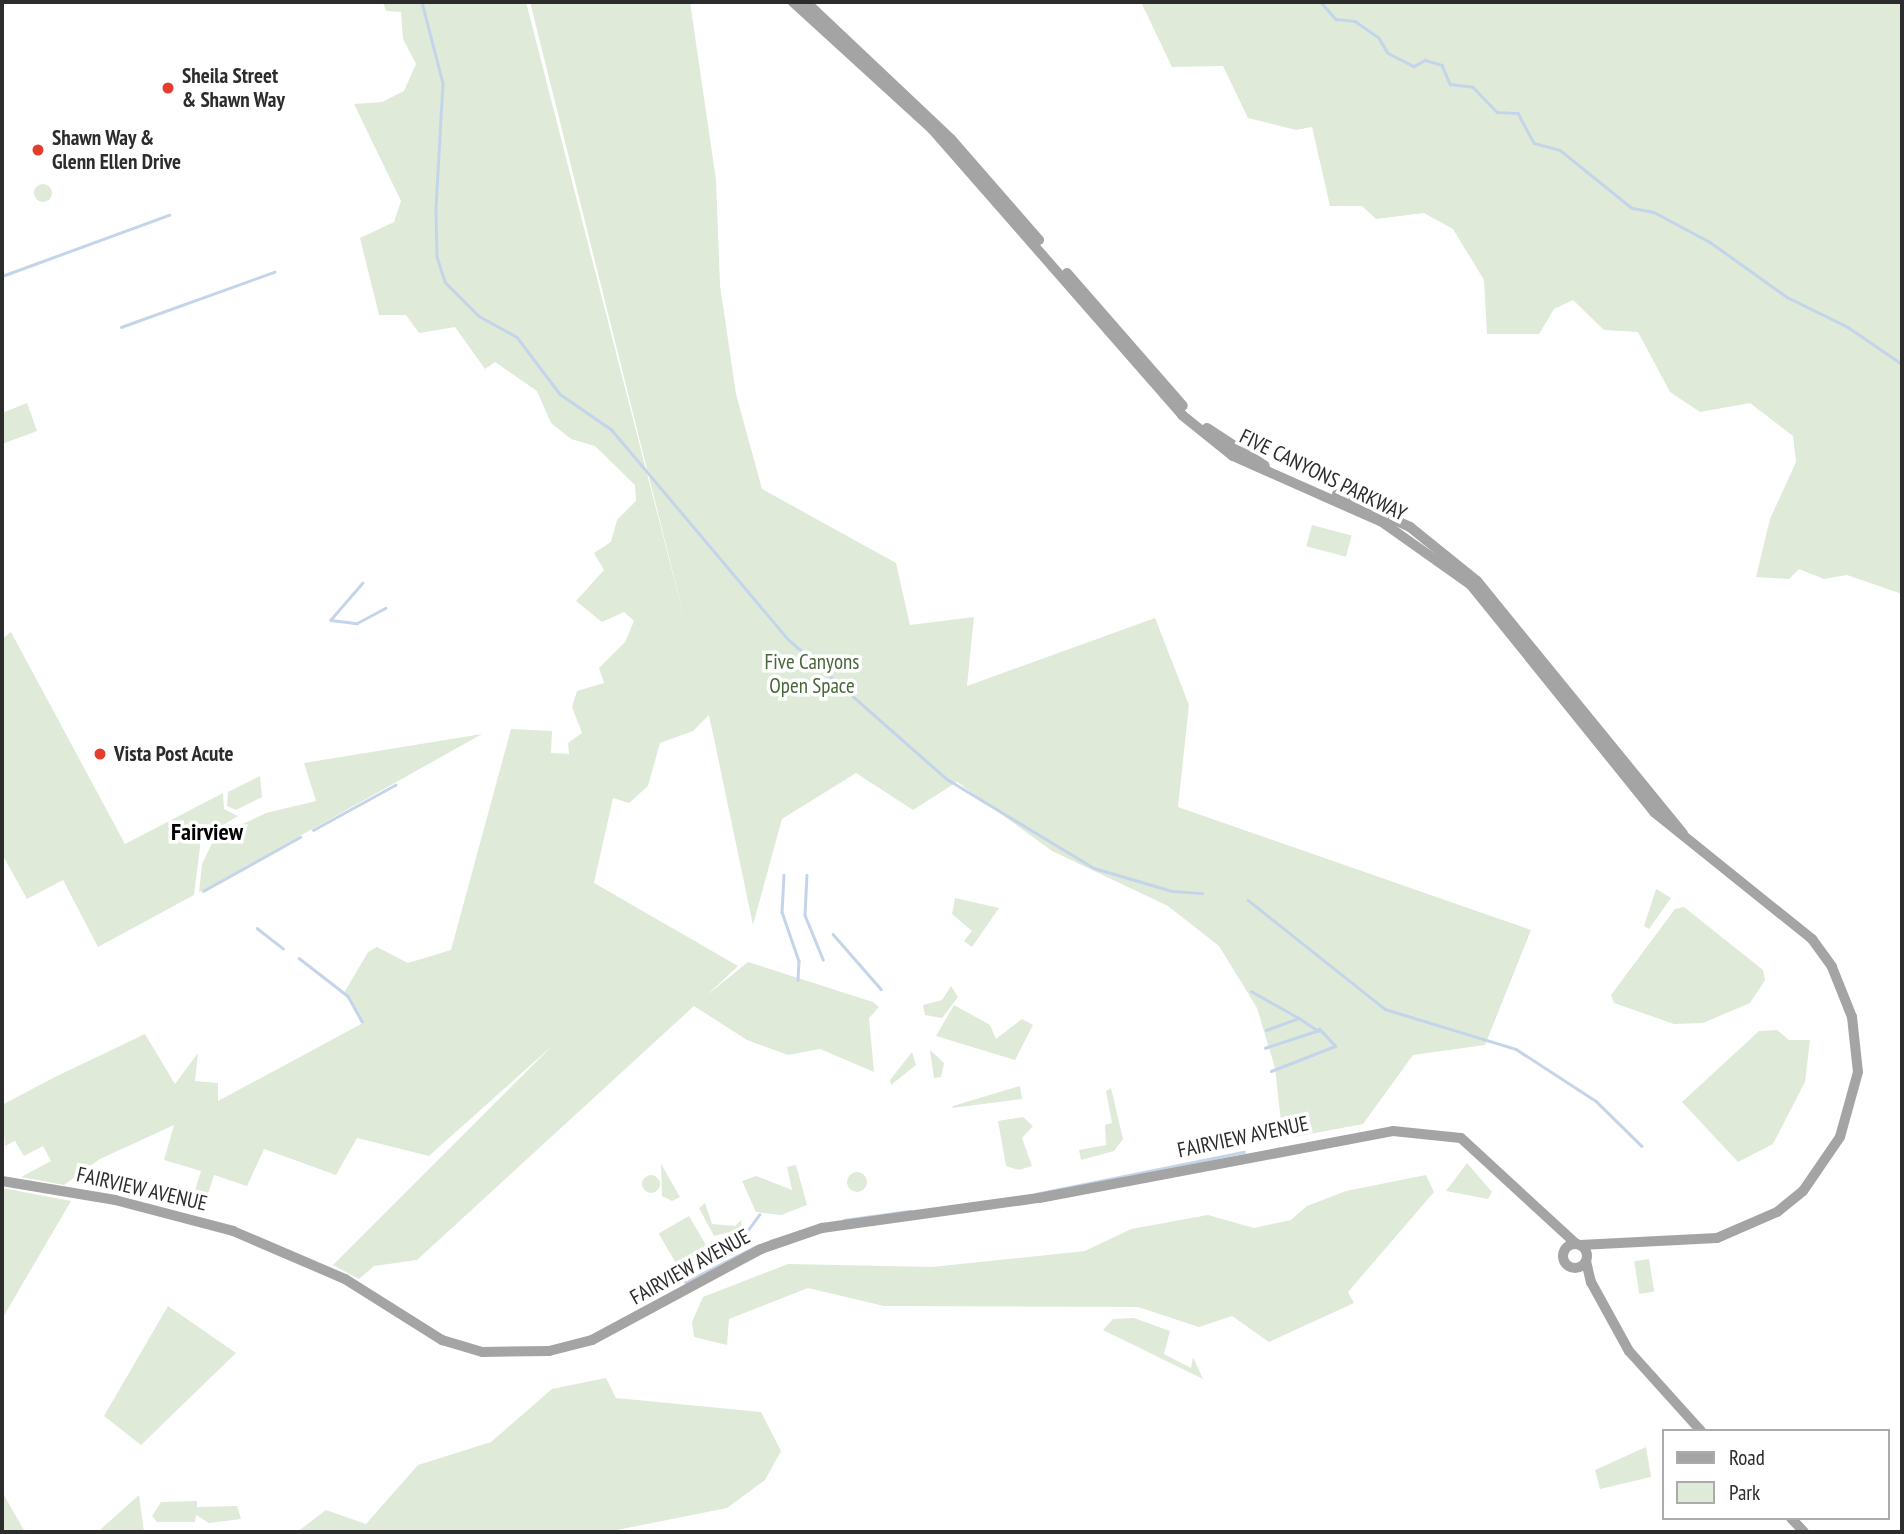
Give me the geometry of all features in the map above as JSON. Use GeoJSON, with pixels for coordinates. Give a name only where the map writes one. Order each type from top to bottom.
{"type":"FeatureCollection","features":[{"type":"Feature","properties":{"kind":"main road","name":"FIVE CANYONS PARKWAY"},"geometry":{"type":"LineString","coordinates":[[793,2],[932,129],[1156,387],[1212,440],[1260,470],[1382,522],[1471,585],[1632,788],[1683,834],[1812,939],[1832,967],[1857,1041],[1852,1106],[1824,1167],[1777,1212],[1717,1238],[1616,1245],[1578,1244]]}},
{"type":"Feature","properties":{"kind":"main road","name":"FIVE CANYONS PARKWAY"},"geometry":{"type":"LineString","coordinates":[[806,2],[967,155],[1203,425],[1268,468],[1410,527],[1477,581],[1683,834]]}},
{"type":"Feature","properties":{"kind":"main road","name":"FAIRVIEW AVENUE"},"geometry":{"type":"LineString","coordinates":[[2,1181],[115,1200],[233,1231],[345,1279],[442,1340],[482,1352],[549,1352],[592,1340],[761,1249],[822,1228],[1039,1198],[1392,1130],[1461,1138],[1554,1229],[1578,1244],[1587,1259],[1591,1282]]}},
{"type":"Feature","properties":{"kind":"main road","name":"FAIRVIEW AVENUE"},"geometry":{"type":"LineString","coordinates":[[1554,1229],[1565,1263],[1576,1268],[1591,1282],[1629,1351],[1699,1429]]}},
{"type":"Feature","properties":{"kind":"main road"},"geometry":{"type":"LineString","coordinates":[[1563,1251],[1578,1244]]}},
{"type":"Feature","properties":{"kind":"main road","name":"FIVE CANYONS PARKWAY"},"geometry":{"type":"LineString","coordinates":[[1587,1259],[1616,1245]]}},
{"type":"Feature","properties":{"kind":"main road"},"geometry":{"type":"LineString","coordinates":[[1576,1268],[1587,1259]]}},
{"type":"Feature","properties":{"kind":"green space","name":"Five Canyons Open Space"},"geometry":{"type":"Polygon","coordinates":[[[383,2],[526,2],[689,637],[530,2],[690,2],[716,180],[720,285],[736,394],[762,489],[896,563],[910,625],[974,617],[967,686],[1155,618],[1189,705],[1178,807],[1531,930],[1485,1045],[1413,1055],[1363,1124],[1283,1139],[1275,1068],[1257,1008],[1219,946],[1168,906],[1052,851],[957,782],[913,810],[856,773],[782,819],[753,925],[709,715],[693,731],[660,743],[648,786],[629,803],[613,798],[594,883],[738,966],[706,996],[748,962],[873,1002],[879,1007],[869,1018],[874,1072],[820,1049],[788,1055],[747,1040],[694,1006],[417,1260],[374,1266],[359,1279],[333,1265],[553,1045],[429,1156],[357,1138],[336,1175],[264,1149],[247,1186],[214,1175],[202,1213],[189,1210],[201,1171],[164,1160],[174,1125],[100,1159],[64,1185],[21,1177],[51,1161],[43,1146],[24,1156],[15,1141],[5,1146],[2,1105],[55,1077],[145,1034],[175,1084],[198,1053],[195,1081],[218,1083],[218,1101],[363,1023],[344,993],[368,952],[377,947],[408,963],[451,950],[511,729],[552,731],[551,753],[569,754],[568,743],[582,733],[572,707],[577,691],[604,683],[599,668],[625,642],[634,621],[624,612],[602,622],[576,601],[604,570],[594,553],[611,542],[617,520],[636,501],[635,485],[595,446],[571,439],[551,423],[537,391],[495,362],[485,369],[455,327],[419,333],[406,315],[379,315],[360,238],[394,222],[401,201],[354,104],[382,102],[404,91],[416,64],[403,39],[401,12],[386,11],[383,2]]]}},
{"type":"Feature","properties":{"kind":"green space"},"geometry":{"type":"Polygon","coordinates":[[[1141,2],[1902,2],[1902,594],[1847,575],[1824,579],[1799,569],[1789,579],[1756,577],[1770,519],[1796,462],[1793,436],[1750,403],[1700,412],[1670,392],[1638,332],[1604,330],[1573,300],[1554,309],[1539,334],[1487,334],[1484,280],[1453,229],[1424,213],[1376,219],[1362,206],[1330,206],[1312,127],[1296,130],[1248,118],[1223,66],[1172,67],[1141,2]]]}},
{"type":"Feature","properties":{"kind":"green space"},"geometry":{"type":"Polygon","coordinates":[[[43,184],[49,187],[52,193],[49,199],[43,202],[37,199],[34,193],[37,187],[43,184]]]}},
{"type":"Feature","properties":{"kind":"green space"},"geometry":{"type":"Polygon","coordinates":[[[27,403],[37,431],[2,444],[2,413],[27,403]]]}},
{"type":"Feature","properties":{"kind":"green space"},"geometry":{"type":"Polygon","coordinates":[[[1312,525],[1352,536],[1346,557],[1306,546],[1312,525]]]}},
{"type":"Feature","properties":{"kind":"green space"},"geometry":{"type":"Polygon","coordinates":[[[11,632],[125,844],[223,793],[224,809],[238,816],[201,839],[194,895],[98,947],[63,880],[27,899],[2,854],[2,639],[11,632]]]}},
{"type":"Feature","properties":{"kind":"green space"},"geometry":{"type":"Polygon","coordinates":[[[482,734],[199,892],[202,864],[215,837],[266,813],[316,801],[304,763],[482,734]]]}},
{"type":"Feature","properties":{"kind":"green space"},"geometry":{"type":"Polygon","coordinates":[[[260,776],[262,797],[236,810],[227,806],[228,792],[260,776]]]}},
{"type":"Feature","properties":{"kind":"green space"},"geometry":{"type":"Polygon","coordinates":[[[1656,889],[1671,898],[1649,929],[1644,926],[1656,889]]]}},
{"type":"Feature","properties":{"kind":"green space"},"geometry":{"type":"Polygon","coordinates":[[[955,898],[999,908],[972,947],[964,941],[972,931],[952,914],[955,898]]]}},
{"type":"Feature","properties":{"kind":"green space"},"geometry":{"type":"Polygon","coordinates":[[[1684,907],[1763,970],[1765,980],[1750,1003],[1703,1023],[1674,1024],[1614,1003],[1611,995],[1675,909],[1684,907]]]}},
{"type":"Feature","properties":{"kind":"green space"},"geometry":{"type":"Polygon","coordinates":[[[951,986],[958,997],[942,1018],[925,1015],[923,1005],[942,1000],[951,986]]]}},
{"type":"Feature","properties":{"kind":"green space"},"geometry":{"type":"Polygon","coordinates":[[[954,1005],[990,1025],[996,1039],[1022,1019],[1033,1025],[1015,1060],[936,1036],[954,1005]]]}},
{"type":"Feature","properties":{"kind":"green space"},"geometry":{"type":"Polygon","coordinates":[[[1777,1030],[1789,1040],[1810,1040],[1805,1082],[1773,1144],[1738,1162],[1682,1102],[1759,1031],[1777,1030]]]}},
{"type":"Feature","properties":{"kind":"green space"},"geometry":{"type":"Polygon","coordinates":[[[930,1050],[944,1063],[941,1077],[934,1078],[930,1050]]]}},
{"type":"Feature","properties":{"kind":"green space"},"geometry":{"type":"Polygon","coordinates":[[[912,1052],[916,1065],[891,1085],[890,1080],[912,1052]]]}},
{"type":"Feature","properties":{"kind":"green space"},"geometry":{"type":"Polygon","coordinates":[[[1020,1086],[1022,1099],[952,1108],[953,1106],[1020,1086]]]}},
{"type":"Feature","properties":{"kind":"green space"},"geometry":{"type":"Polygon","coordinates":[[[1111,1088],[1123,1139],[1114,1151],[1081,1160],[1079,1150],[1106,1145],[1105,1125],[1112,1123],[1106,1091],[1111,1088]]]}},
{"type":"Feature","properties":{"kind":"green space"},"geometry":{"type":"Polygon","coordinates":[[[1023,1117],[1033,1126],[1022,1138],[1032,1166],[1019,1170],[1006,1166],[998,1121],[1023,1117]]]}},
{"type":"Feature","properties":{"kind":"green space"},"geometry":{"type":"Polygon","coordinates":[[[1467,1163],[1492,1192],[1488,1199],[1446,1191],[1467,1163]]]}},
{"type":"Feature","properties":{"kind":"green space"},"geometry":{"type":"Polygon","coordinates":[[[661,1164],[680,1197],[672,1201],[662,1196],[661,1164]]]}},
{"type":"Feature","properties":{"kind":"green space"},"geometry":{"type":"Polygon","coordinates":[[[796,1165],[807,1205],[781,1215],[756,1212],[742,1181],[756,1176],[792,1190],[787,1167],[796,1165]]]}},
{"type":"Feature","properties":{"kind":"green space"},"geometry":{"type":"Polygon","coordinates":[[[857,1172],[864,1175],[867,1182],[864,1189],[857,1192],[850,1189],[847,1182],[850,1175],[857,1172]]]}},
{"type":"Feature","properties":{"kind":"green space"},"geometry":{"type":"Polygon","coordinates":[[[651,1175],[657,1178],[660,1184],[657,1190],[651,1193],[645,1190],[642,1184],[645,1178],[651,1175]]]}},
{"type":"Feature","properties":{"kind":"green space"},"geometry":{"type":"Polygon","coordinates":[[[1426,1175],[1434,1192],[1348,1292],[1354,1303],[1269,1342],[1232,1316],[1199,1327],[1138,1307],[884,1306],[808,1288],[729,1319],[727,1345],[694,1337],[692,1322],[703,1297],[788,1264],[932,1267],[1085,1251],[1131,1229],[1208,1215],[1254,1228],[1291,1220],[1307,1206],[1346,1191],[1426,1175]]]}},
{"type":"Feature","properties":{"kind":"green space"},"geometry":{"type":"Polygon","coordinates":[[[2,1188],[71,1201],[2,1319],[2,1188]]]}},
{"type":"Feature","properties":{"kind":"green space"},"geometry":{"type":"Polygon","coordinates":[[[705,1203],[712,1224],[735,1226],[741,1220],[742,1229],[714,1236],[699,1208],[705,1203]]]}},
{"type":"Feature","properties":{"kind":"green space"},"geometry":{"type":"Polygon","coordinates":[[[689,1216],[710,1252],[680,1270],[659,1234],[689,1216]]]}},
{"type":"Feature","properties":{"kind":"green space"},"geometry":{"type":"Polygon","coordinates":[[[1649,1259],[1654,1292],[1639,1294],[1634,1261],[1649,1259]]]}},
{"type":"Feature","properties":{"kind":"green space"},"geometry":{"type":"Polygon","coordinates":[[[168,1306],[236,1353],[141,1445],[104,1416],[168,1306]]]}},
{"type":"Feature","properties":{"kind":"green space"},"geometry":{"type":"Polygon","coordinates":[[[1134,1318],[1170,1331],[1164,1354],[1191,1368],[1193,1357],[1203,1379],[1103,1330],[1113,1319],[1134,1318]]]}},
{"type":"Feature","properties":{"kind":"green space"},"geometry":{"type":"Polygon","coordinates":[[[606,1378],[616,1398],[761,1412],[781,1451],[765,1480],[727,1508],[607,1532],[297,1532],[326,1510],[366,1524],[418,1465],[491,1442],[552,1389],[606,1378]]]}},
{"type":"Feature","properties":{"kind":"green space"},"geometry":{"type":"Polygon","coordinates":[[[1646,1447],[1651,1477],[1600,1489],[1595,1470],[1646,1447]]]}},
{"type":"Feature","properties":{"kind":"green space"},"geometry":{"type":"Polygon","coordinates":[[[2,1492],[5,1497],[25,1532],[2,1532],[2,1492]]]}},
{"type":"Feature","properties":{"kind":"green space"},"geometry":{"type":"Polygon","coordinates":[[[139,1495],[144,1532],[100,1532],[101,1529],[139,1495]]]}},
{"type":"Feature","properties":{"kind":"green space"},"geometry":{"type":"Polygon","coordinates":[[[197,1501],[197,1507],[237,1506],[241,1519],[209,1523],[196,1515],[195,1522],[157,1522],[152,1516],[161,1502],[197,1501]]]}},
{"type":"Feature","properties":{"kind":"waterway"},"geometry":{"type":"LineString","coordinates":[[422,2],[443,83],[436,209],[437,257],[445,282],[479,316],[517,337],[560,394],[612,430],[788,639],[947,779],[1094,868],[1172,891],[1202,893]]}},
{"type":"Feature","properties":{"kind":"waterway"},"geometry":{"type":"LineString","coordinates":[[1321,2],[1336,19],[1355,21],[1379,38],[1388,53],[1414,66],[1425,60],[1442,65],[1450,84],[1473,87],[1497,112],[1518,113],[1534,143],[1560,150],[1632,208],[1654,212],[1710,242],[1787,297],[1848,327],[1902,364]]}},
{"type":"Feature","properties":{"kind":"waterway"},"geometry":{"type":"LineString","coordinates":[[2,276],[169,215]]}},
{"type":"Feature","properties":{"kind":"waterway"},"geometry":{"type":"LineString","coordinates":[[121,327],[274,272]]}},
{"type":"Feature","properties":{"kind":"waterway"},"geometry":{"type":"LineString","coordinates":[[363,583],[331,620],[357,623],[385,608]]}},
{"type":"Feature","properties":{"kind":"waterway"},"geometry":{"type":"LineString","coordinates":[[313,830],[395,785]]}},
{"type":"Feature","properties":{"kind":"waterway"},"geometry":{"type":"LineString","coordinates":[[203,891],[300,837]]}},
{"type":"Feature","properties":{"kind":"waterway"},"geometry":{"type":"LineString","coordinates":[[784,875],[782,912],[799,961],[798,980]]}},
{"type":"Feature","properties":{"kind":"waterway"},"geometry":{"type":"LineString","coordinates":[[807,875],[805,915],[823,959]]}},
{"type":"Feature","properties":{"kind":"waterway"},"geometry":{"type":"LineString","coordinates":[[1248,900],[1385,1009],[1516,1049],[1596,1101],[1642,1146]]}},
{"type":"Feature","properties":{"kind":"waterway"},"geometry":{"type":"LineString","coordinates":[[257,928],[283,948]]}},
{"type":"Feature","properties":{"kind":"waterway"},"geometry":{"type":"LineString","coordinates":[[833,934],[881,989]]}},
{"type":"Feature","properties":{"kind":"waterway"},"geometry":{"type":"LineString","coordinates":[[299,958],[348,996],[362,1021]]}},
{"type":"Feature","properties":{"kind":"waterway"},"geometry":{"type":"LineString","coordinates":[[1251,991],[1299,1018]]}},
{"type":"Feature","properties":{"kind":"waterway"},"geometry":{"type":"LineString","coordinates":[[1266,1030],[1299,1018],[1318,1031],[1266,1048]]}},
{"type":"Feature","properties":{"kind":"waterway"},"geometry":{"type":"LineString","coordinates":[[1271,1071],[1335,1046],[1319,1029]]}},
{"type":"Feature","properties":{"kind":"waterway"},"geometry":{"type":"LineString","coordinates":[[1035,1194],[1244,1152]]}},
{"type":"Feature","properties":{"kind":"waterway"},"geometry":{"type":"LineString","coordinates":[[844,1220],[910,1211]]}},
{"type":"Feature","properties":{"kind":"waterway"},"geometry":{"type":"LineString","coordinates":[[748,1230],[759,1215]]}},
{"type":"Feature","properties":{"kind":"waterway"},"geometry":{"type":"LineString","coordinates":[[770,1241],[803,1230]]}},
{"type":"Feature","properties":{"kind":"waterway"},"geometry":{"type":"LineString","coordinates":[[685,1282],[757,1246]]}},
{"type":"Feature","properties":{"kind":"place","name":"Sheila Street & Shawn Way"},"geometry":{"type":"Point","coordinates":[168,88]}},
{"type":"Feature","properties":{"kind":"place","name":"Shawn Way & Glenn Ellen Drive"},"geometry":{"type":"Point","coordinates":[38,150]}},
{"type":"Feature","properties":{"kind":"place","name":"Vista Post Acute"},"geometry":{"type":"Point","coordinates":[100,754]}},
{"type":"Feature","properties":{"kind":"district","name":"Fairview"},"geometry":{"type":"Point","coordinates":[207,832]}}]}
